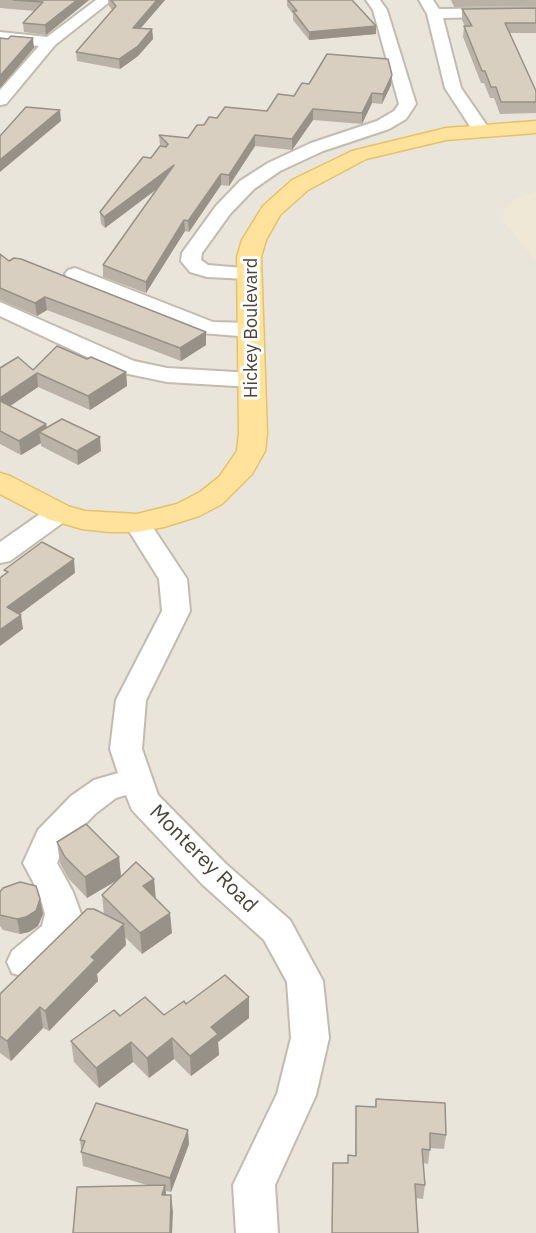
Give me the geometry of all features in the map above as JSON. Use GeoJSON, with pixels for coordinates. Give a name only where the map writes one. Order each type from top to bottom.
{"type":"FeatureCollection","features":[{"type":"Feature","properties":{"kind":"main road","name":"Hickey Boulevard"},"geometry":{"type":"LineString","coordinates":[[137,523],[164,518],[188,510],[211,498],[242,468],[251,451],[253,433],[249,257],[261,226],[284,197],[318,174],[338,164],[386,147],[446,134],[536,127]]}},
{"type":"Feature","properties":{"kind":"main road"},"geometry":{"type":"LineString","coordinates":[[0,482],[59,513],[82,520],[137,523]]}},
{"type":"Feature","properties":{"kind":"street"},"geometry":{"type":"LineString","coordinates":[[0,100],[50,42],[105,0]]}},
{"type":"Feature","properties":{"kind":"street"},"geometry":{"type":"LineString","coordinates":[[248,273],[207,272],[197,268],[191,261],[192,253],[222,210],[247,185],[274,167],[317,147],[383,125],[400,115],[408,104],[380,10],[373,0]]}},
{"type":"Feature","properties":{"kind":"street"},"geometry":{"type":"LineString","coordinates":[[481,130],[453,88],[430,7],[536,12]]}},
{"type":"Feature","properties":{"kind":"street"},"geometry":{"type":"LineString","coordinates":[[0,37],[50,42]]}},
{"type":"Feature","properties":{"kind":"street"},"geometry":{"type":"LineString","coordinates":[[75,274],[210,328],[250,330]]}},
{"type":"Feature","properties":{"kind":"street"},"geometry":{"type":"LineString","coordinates":[[0,308],[127,367],[168,375],[252,380]]}},
{"type":"Feature","properties":{"kind":"street"},"geometry":{"type":"LineString","coordinates":[[0,555],[59,513]]}},
{"type":"Feature","properties":{"kind":"street","name":"Monterey Road"},"geometry":{"type":"LineString","coordinates":[[137,523],[173,579],[176,611],[131,700],[126,749],[144,801],[214,874],[277,930],[305,981],[310,1038],[296,1095],[254,1185],[257,1233]]}},
{"type":"Feature","properties":{"kind":"street"},"geometry":{"type":"LineString","coordinates":[[25,962],[58,934],[63,914],[56,892],[40,863],[50,840],[83,805],[105,789],[136,779]]}},
{"type":"Feature","properties":{"kind":"shaded area"},"geometry":{"type":"Polygon","coordinates":[[[0,0],[536,0],[536,1233],[0,1233],[0,0]]]}},
{"type":"Feature","properties":{"kind":"shaded area"},"geometry":{"type":"Polygon","coordinates":[[[536,192],[536,261],[502,220],[504,209],[515,199],[536,192]]]}},
{"type":"Feature","properties":{"kind":"building"},"geometry":{"type":"Polygon","coordinates":[[[13,0],[77,0],[45,25],[23,23],[43,2],[13,0]]]}},
{"type":"Feature","properties":{"kind":"building"},"geometry":{"type":"Polygon","coordinates":[[[111,0],[157,0],[133,28],[152,29],[138,46],[119,59],[76,52],[116,6],[111,0]]]}},
{"type":"Feature","properties":{"kind":"building"},"geometry":{"type":"Polygon","coordinates":[[[288,0],[352,0],[376,26],[309,32],[293,11],[297,11],[288,0]]]}},
{"type":"Feature","properties":{"kind":"building"},"geometry":{"type":"Polygon","coordinates":[[[536,8],[536,23],[505,23],[536,91],[536,102],[501,102],[496,87],[491,87],[485,71],[482,71],[464,26],[472,26],[462,9],[536,8]]]}},
{"type":"Feature","properties":{"kind":"building"},"geometry":{"type":"Polygon","coordinates":[[[11,36],[33,38],[0,76],[0,38],[8,39],[11,36]]]}},
{"type":"Feature","properties":{"kind":"building"},"geometry":{"type":"Polygon","coordinates":[[[327,54],[388,59],[392,75],[383,94],[372,93],[362,113],[313,109],[292,139],[255,135],[229,175],[221,174],[188,221],[184,220],[146,282],[103,265],[174,165],[104,217],[100,212],[143,157],[151,158],[160,146],[166,147],[168,144],[159,135],[188,138],[197,125],[204,125],[209,117],[217,118],[225,107],[267,111],[278,94],[294,96],[302,83],[309,84],[327,54]]]}},
{"type":"Feature","properties":{"kind":"building"},"geometry":{"type":"Polygon","coordinates":[[[26,107],[60,110],[0,160],[0,136],[26,107]]]}},
{"type":"Feature","properties":{"kind":"building"},"geometry":{"type":"Polygon","coordinates":[[[0,254],[9,261],[14,258],[21,259],[206,332],[180,348],[45,297],[35,303],[0,288],[0,254]]]}},
{"type":"Feature","properties":{"kind":"building"},"geometry":{"type":"Polygon","coordinates":[[[57,346],[126,372],[88,396],[37,373],[0,398],[0,368],[18,357],[33,370],[57,346]]]}},
{"type":"Feature","properties":{"kind":"building"},"geometry":{"type":"Polygon","coordinates":[[[0,401],[46,424],[19,441],[0,431],[0,401]]]}},
{"type":"Feature","properties":{"kind":"building"},"geometry":{"type":"Polygon","coordinates":[[[62,419],[100,437],[77,451],[39,432],[62,419]]]}},
{"type":"Feature","properties":{"kind":"building"},"geometry":{"type":"Polygon","coordinates":[[[42,542],[74,559],[7,607],[21,615],[0,630],[0,578],[8,572],[4,570],[42,542]]]}},
{"type":"Feature","properties":{"kind":"building"},"geometry":{"type":"Polygon","coordinates":[[[86,824],[119,857],[85,877],[65,857],[57,842],[86,824]]]}},
{"type":"Feature","properties":{"kind":"building"},"geometry":{"type":"Polygon","coordinates":[[[136,862],[154,879],[143,886],[170,913],[140,933],[102,895],[136,862]]]}},
{"type":"Feature","properties":{"kind":"building"},"geometry":{"type":"Polygon","coordinates":[[[20,882],[36,886],[40,899],[36,911],[17,919],[0,915],[0,892],[3,888],[20,882]]]}},
{"type":"Feature","properties":{"kind":"building"},"geometry":{"type":"Polygon","coordinates":[[[87,909],[94,909],[124,924],[91,957],[95,960],[45,1011],[40,1007],[7,1041],[0,1036],[0,994],[87,909]]]}},
{"type":"Feature","properties":{"kind":"building"},"geometry":{"type":"Polygon","coordinates":[[[225,975],[249,997],[211,1027],[218,1034],[190,1056],[172,1038],[147,1058],[131,1042],[96,1068],[71,1041],[114,1010],[120,1016],[145,997],[164,1015],[184,1001],[186,1004],[225,975]]]}},
{"type":"Feature","properties":{"kind":"building"},"geometry":{"type":"Polygon","coordinates":[[[376,1099],[445,1103],[446,1135],[430,1133],[430,1150],[422,1149],[425,1185],[415,1184],[418,1233],[332,1233],[333,1163],[348,1163],[348,1155],[356,1156],[356,1106],[376,1107],[376,1099]]]}},
{"type":"Feature","properties":{"kind":"building"},"geometry":{"type":"Polygon","coordinates":[[[96,1103],[188,1130],[170,1178],[81,1152],[85,1141],[80,1140],[96,1103]]]}},
{"type":"Feature","properties":{"kind":"building"},"geometry":{"type":"Polygon","coordinates":[[[165,1185],[162,1195],[171,1195],[170,1233],[73,1233],[77,1187],[165,1185]]]}}]}
